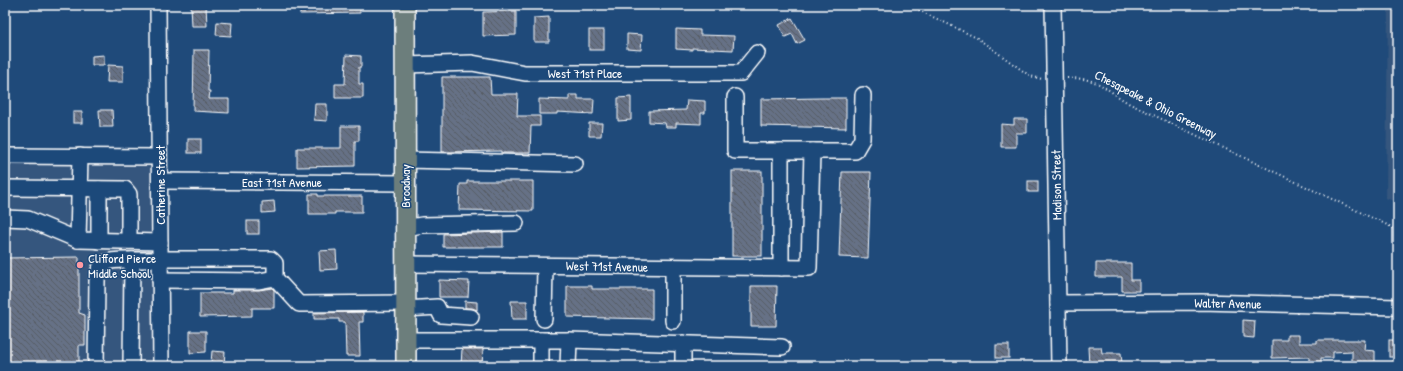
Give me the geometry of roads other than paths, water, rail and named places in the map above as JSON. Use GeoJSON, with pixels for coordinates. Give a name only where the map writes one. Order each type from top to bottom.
{"type":"FeatureCollection","features":[{"type":"Feature","properties":{"kind":"main road","name":"Broadway"},"geometry":{"type":"LineString","coordinates":[[405,5],[406,366]]}},
{"type":"Feature","properties":{"kind":"street","name":"Catherine Street"},"geometry":{"type":"LineString","coordinates":[[158,5],[160,366]]}},
{"type":"Feature","properties":{"kind":"street","name":"Madison Street"},"geometry":{"type":"LineString","coordinates":[[1053,5],[1059,366]]}},
{"type":"Feature","properties":{"kind":"street","name":"West 71st Place"},"geometry":{"type":"LineString","coordinates":[[405,65],[472,62],[525,73],[741,73],[757,53]]}},
{"type":"Feature","properties":{"kind":"street"},"geometry":{"type":"LineString","coordinates":[[735,97],[735,150],[812,151],[855,150],[862,139],[863,95]]}},
{"type":"Feature","properties":{"kind":"street"},"geometry":{"type":"LineString","coordinates":[[781,151],[781,268]]}},
{"type":"Feature","properties":{"kind":"street","name":"West 71st Avenue"},"geometry":{"type":"LineString","coordinates":[[405,264],[809,268],[812,151]]}},
{"type":"Feature","properties":{"kind":"street"},"geometry":{"type":"LineString","coordinates":[[5,156],[159,157]]}},
{"type":"Feature","properties":{"kind":"street"},"geometry":{"type":"LineString","coordinates":[[78,240],[80,156]]}},
{"type":"Feature","properties":{"kind":"street"},"geometry":{"type":"LineString","coordinates":[[405,160],[575,164]]}},
{"type":"Feature","properties":{"kind":"street","name":"East 71st Avenue"},"geometry":{"type":"LineString","coordinates":[[160,181],[405,183]]}},
{"type":"Feature","properties":{"kind":"street"},"geometry":{"type":"LineString","coordinates":[[5,188],[125,189],[129,194],[129,241]]}},
{"type":"Feature","properties":{"kind":"street"},"geometry":{"type":"LineString","coordinates":[[99,189],[99,240]]}},
{"type":"Feature","properties":{"kind":"street"},"geometry":{"type":"LineString","coordinates":[[5,218],[28,219],[78,240],[160,242]]}},
{"type":"Feature","properties":{"kind":"street"},"geometry":{"type":"LineString","coordinates":[[405,228],[422,225],[516,223]]}},
{"type":"Feature","properties":{"kind":"street"},"geometry":{"type":"LineString","coordinates":[[96,366],[97,274],[102,265],[109,261],[271,259],[275,263],[275,278],[299,304],[437,307],[441,315],[472,317]]}},
{"type":"Feature","properties":{"kind":"street"},"geometry":{"type":"LineString","coordinates":[[132,260],[132,366]]}},
{"type":"Feature","properties":{"kind":"street"},"geometry":{"type":"LineString","coordinates":[[544,266],[544,319]]}},
{"type":"Feature","properties":{"kind":"street"},"geometry":{"type":"LineString","coordinates":[[673,267],[673,321]]}},
{"type":"Feature","properties":{"kind":"street"},"geometry":{"type":"LineString","coordinates":[[160,280],[259,280],[275,278]]}},
{"type":"Feature","properties":{"kind":"street","name":"Walter Avenue"},"geometry":{"type":"LineString","coordinates":[[1058,303],[1201,302],[1398,307]]}},
{"type":"Feature","properties":{"kind":"street"},"geometry":{"type":"LineString","coordinates":[[406,340],[569,340],[782,347]]}},
{"type":"Feature","properties":{"kind":"street"},"geometry":{"type":"LineString","coordinates":[[541,340],[541,366]]}},
{"type":"Feature","properties":{"kind":"street"},"geometry":{"type":"LineString","coordinates":[[568,366],[569,340]]}},
{"type":"Feature","properties":{"kind":"street"},"geometry":{"type":"LineString","coordinates":[[683,366],[684,343]]}},
{"type":"Feature","properties":{"kind":"place","name":"Clifford Pierce Middle School"},"geometry":{"type":"Point","coordinates":[80,265]}}]}
